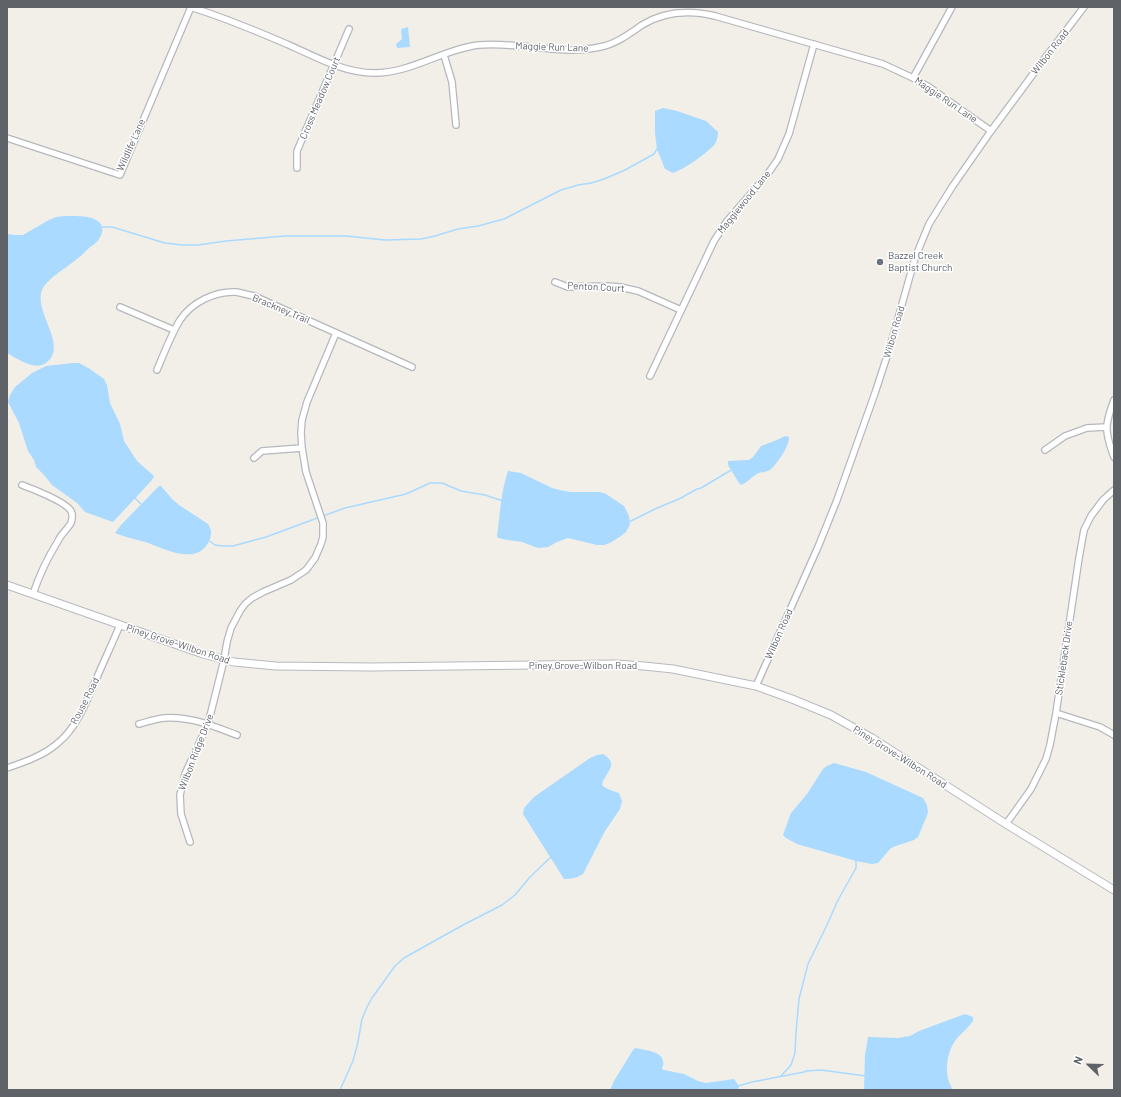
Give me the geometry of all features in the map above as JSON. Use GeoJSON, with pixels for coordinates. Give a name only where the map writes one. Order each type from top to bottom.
{"type":"FeatureCollection","features":[{"type":"Feature","properties":{"kind":"street","name":"Maggie Run Lane"},"geometry":{"type":"LineString","coordinates":[[190,7],[235,22],[346,69],[360,72],[384,73],[405,69],[462,48],[476,46],[490,45],[577,50],[599,48],[622,39],[656,18],[671,13],[690,12],[715,16],[877,62],[929,87],[991,131]]}},
{"type":"Feature","properties":{"kind":"street","name":"Wildlife Lane"},"geometry":{"type":"LineString","coordinates":[[7,138],[120,175],[190,7]]}},
{"type":"Feature","properties":{"kind":"street"},"geometry":{"type":"LineString","coordinates":[[913,78],[952,7]]}},
{"type":"Feature","properties":{"kind":"street","name":"Wilbon Road"},"geometry":{"type":"LineString","coordinates":[[756,686],[818,547],[837,500],[880,380],[915,258],[924,236],[937,211],[991,131],[1084,7]]}},
{"type":"Feature","properties":{"kind":"street","name":"Cross Meadow Court"},"geometry":{"type":"LineString","coordinates":[[296,168],[297,151],[349,29]]}},
{"type":"Feature","properties":{"kind":"street","name":"Maggiewood Lane"},"geometry":{"type":"LineString","coordinates":[[650,376],[714,241],[736,210],[767,175],[778,159],[789,134],[814,44]]}},
{"type":"Feature","properties":{"kind":"street"},"geometry":{"type":"LineString","coordinates":[[444,55],[452,82],[456,125]]}},
{"type":"Feature","properties":{"kind":"street","name":"Penton Court"},"geometry":{"type":"LineString","coordinates":[[555,282],[568,287],[607,286],[631,289],[681,310]]}},
{"type":"Feature","properties":{"kind":"street","name":"Brackney Trail"},"geometry":{"type":"LineString","coordinates":[[157,370],[174,330],[187,312],[206,298],[236,292],[254,296],[412,367]]}},
{"type":"Feature","properties":{"kind":"street"},"geometry":{"type":"LineString","coordinates":[[120,307],[174,330]]}},
{"type":"Feature","properties":{"kind":"street","name":"Wilbon Ridge Drive"},"geometry":{"type":"LineString","coordinates":[[190,842],[181,814],[180,795],[185,774],[208,724],[231,628],[245,604],[252,598],[291,580],[310,565],[319,550],[323,537],[323,523],[307,478],[303,461],[302,420],[307,402],[336,333]]}},
{"type":"Feature","properties":{"kind":"street"},"geometry":{"type":"LineString","coordinates":[[1114,400],[1106,427],[1111,451],[1114,457]]}},
{"type":"Feature","properties":{"kind":"street"},"geometry":{"type":"LineString","coordinates":[[1045,450],[1065,436],[1086,428],[1106,427]]}},
{"type":"Feature","properties":{"kind":"street"},"geometry":{"type":"LineString","coordinates":[[254,458],[262,451],[302,448]]}},
{"type":"Feature","properties":{"kind":"street"},"geometry":{"type":"LineString","coordinates":[[22,485],[67,506],[72,512],[73,518],[67,529],[58,539],[33,594]]}},
{"type":"Feature","properties":{"kind":"street","name":"Stickleback Drive"},"geometry":{"type":"LineString","coordinates":[[1006,824],[1031,790],[1046,759],[1056,713],[1084,530],[1091,516],[1103,500],[1114,490]]}},
{"type":"Feature","properties":{"kind":"street","name":"Piney Grove-Wilbon Road"},"geometry":{"type":"LineString","coordinates":[[7,585],[192,650],[224,660],[260,665],[371,667],[616,664],[673,669],[756,686],[824,712],[851,726],[1114,890]]}},
{"type":"Feature","properties":{"kind":"street","name":"Rouse Road"},"geometry":{"type":"LineString","coordinates":[[7,768],[46,752],[59,743],[68,733],[86,702],[120,625]]}},
{"type":"Feature","properties":{"kind":"street"},"geometry":{"type":"LineString","coordinates":[[1056,713],[1100,727],[1114,735]]}},
{"type":"Feature","properties":{"kind":"street"},"geometry":{"type":"LineString","coordinates":[[139,724],[162,718],[184,718],[208,724],[237,735]]}},
{"type":"Feature","properties":{"kind":"water"},"geometry":{"type":"Polygon","coordinates":[[[408,27],[410,47],[397,48],[396,44],[402,39],[401,29],[408,27]]]}},
{"type":"Feature","properties":{"kind":"water"},"geometry":{"type":"Polygon","coordinates":[[[663,108],[706,121],[718,132],[716,142],[711,148],[689,164],[673,173],[665,169],[657,149],[655,111],[663,108]]]}},
{"type":"Feature","properties":{"kind":"water"},"geometry":{"type":"Polygon","coordinates":[[[84,216],[97,220],[102,226],[102,232],[97,242],[53,277],[43,288],[41,297],[42,307],[54,347],[52,356],[46,363],[36,366],[31,365],[7,353],[7,234],[23,235],[47,221],[56,217],[84,216]]]}},
{"type":"Feature","properties":{"kind":"water"},"geometry":{"type":"Polygon","coordinates":[[[79,363],[104,379],[107,385],[110,403],[120,424],[124,441],[137,461],[154,476],[113,522],[85,512],[77,503],[52,485],[36,467],[34,460],[28,451],[19,423],[8,402],[15,387],[32,373],[46,366],[79,363]]]}},
{"type":"Feature","properties":{"kind":"water"},"geometry":{"type":"Polygon","coordinates":[[[785,436],[789,437],[789,440],[783,454],[774,467],[768,471],[759,473],[741,485],[728,465],[728,461],[749,460],[761,446],[785,436]]]}},
{"type":"Feature","properties":{"kind":"water"},"geometry":{"type":"Polygon","coordinates":[[[508,471],[521,473],[552,488],[564,491],[600,492],[606,494],[624,506],[629,516],[630,524],[626,532],[610,543],[604,545],[597,545],[568,538],[548,547],[538,548],[522,542],[498,538],[501,503],[508,471]]]}},
{"type":"Feature","properties":{"kind":"water"},"geometry":{"type":"Polygon","coordinates":[[[159,486],[161,486],[179,505],[208,524],[211,530],[211,535],[204,549],[196,553],[179,554],[115,533],[159,486]]]}},
{"type":"Feature","properties":{"kind":"water"},"geometry":{"type":"Polygon","coordinates":[[[603,754],[611,762],[611,765],[602,785],[619,793],[622,801],[620,809],[605,831],[583,874],[574,878],[564,879],[523,814],[524,808],[534,797],[590,758],[603,754]]]}},
{"type":"Feature","properties":{"kind":"water"},"geometry":{"type":"Polygon","coordinates":[[[834,763],[866,772],[923,798],[927,805],[928,813],[918,837],[914,840],[893,847],[878,863],[872,864],[856,861],[797,844],[786,838],[783,835],[791,813],[807,794],[823,769],[834,763]]]}},
{"type":"Feature","properties":{"kind":"water"},"geometry":{"type":"Polygon","coordinates":[[[965,1014],[973,1017],[973,1021],[954,1043],[947,1063],[948,1077],[953,1090],[864,1090],[865,1055],[868,1037],[898,1038],[910,1036],[919,1031],[965,1014]]]}},
{"type":"Feature","properties":{"kind":"water"},"geometry":{"type":"Polygon","coordinates":[[[635,1048],[660,1055],[663,1063],[662,1069],[664,1070],[684,1074],[706,1083],[734,1079],[739,1086],[738,1090],[610,1090],[635,1048]]]}},
{"type":"Feature","properties":{"kind":"waterway"},"geometry":{"type":"LineString","coordinates":[[100,227],[112,227],[165,243],[182,245],[198,245],[285,236],[346,236],[385,240],[421,239],[504,219],[561,190],[604,179],[625,170],[654,154],[659,148]]}},
{"type":"Feature","properties":{"kind":"waterway"},"geometry":{"type":"LineString","coordinates":[[627,522],[681,498],[733,469]]}},
{"type":"Feature","properties":{"kind":"waterway"},"geometry":{"type":"LineString","coordinates":[[323,516],[345,508],[406,494],[430,483],[442,483],[461,491],[485,495],[503,501]]}},
{"type":"Feature","properties":{"kind":"waterway"},"geometry":{"type":"LineString","coordinates":[[134,497],[141,504]]}},
{"type":"Feature","properties":{"kind":"waterway"},"geometry":{"type":"LineString","coordinates":[[208,540],[215,545],[233,546],[266,537],[320,517]]}},
{"type":"Feature","properties":{"kind":"waterway"},"geometry":{"type":"LineString","coordinates":[[340,1090],[353,1061],[362,1019],[367,1007],[395,966],[404,958],[502,905],[515,895],[530,877],[552,856]]}},
{"type":"Feature","properties":{"kind":"waterway"},"geometry":{"type":"LineString","coordinates":[[781,1076],[791,1065],[795,1053],[799,999],[808,964],[838,900],[856,868],[856,859]]}},
{"type":"Feature","properties":{"kind":"waterway"},"geometry":{"type":"LineString","coordinates":[[738,1086],[806,1071],[821,1070],[866,1076]]}},
{"type":"Feature","properties":{"kind":"place","name":"Bazzel Creek Baptist Church"},"geometry":{"type":"Point","coordinates":[880,262]}}]}
